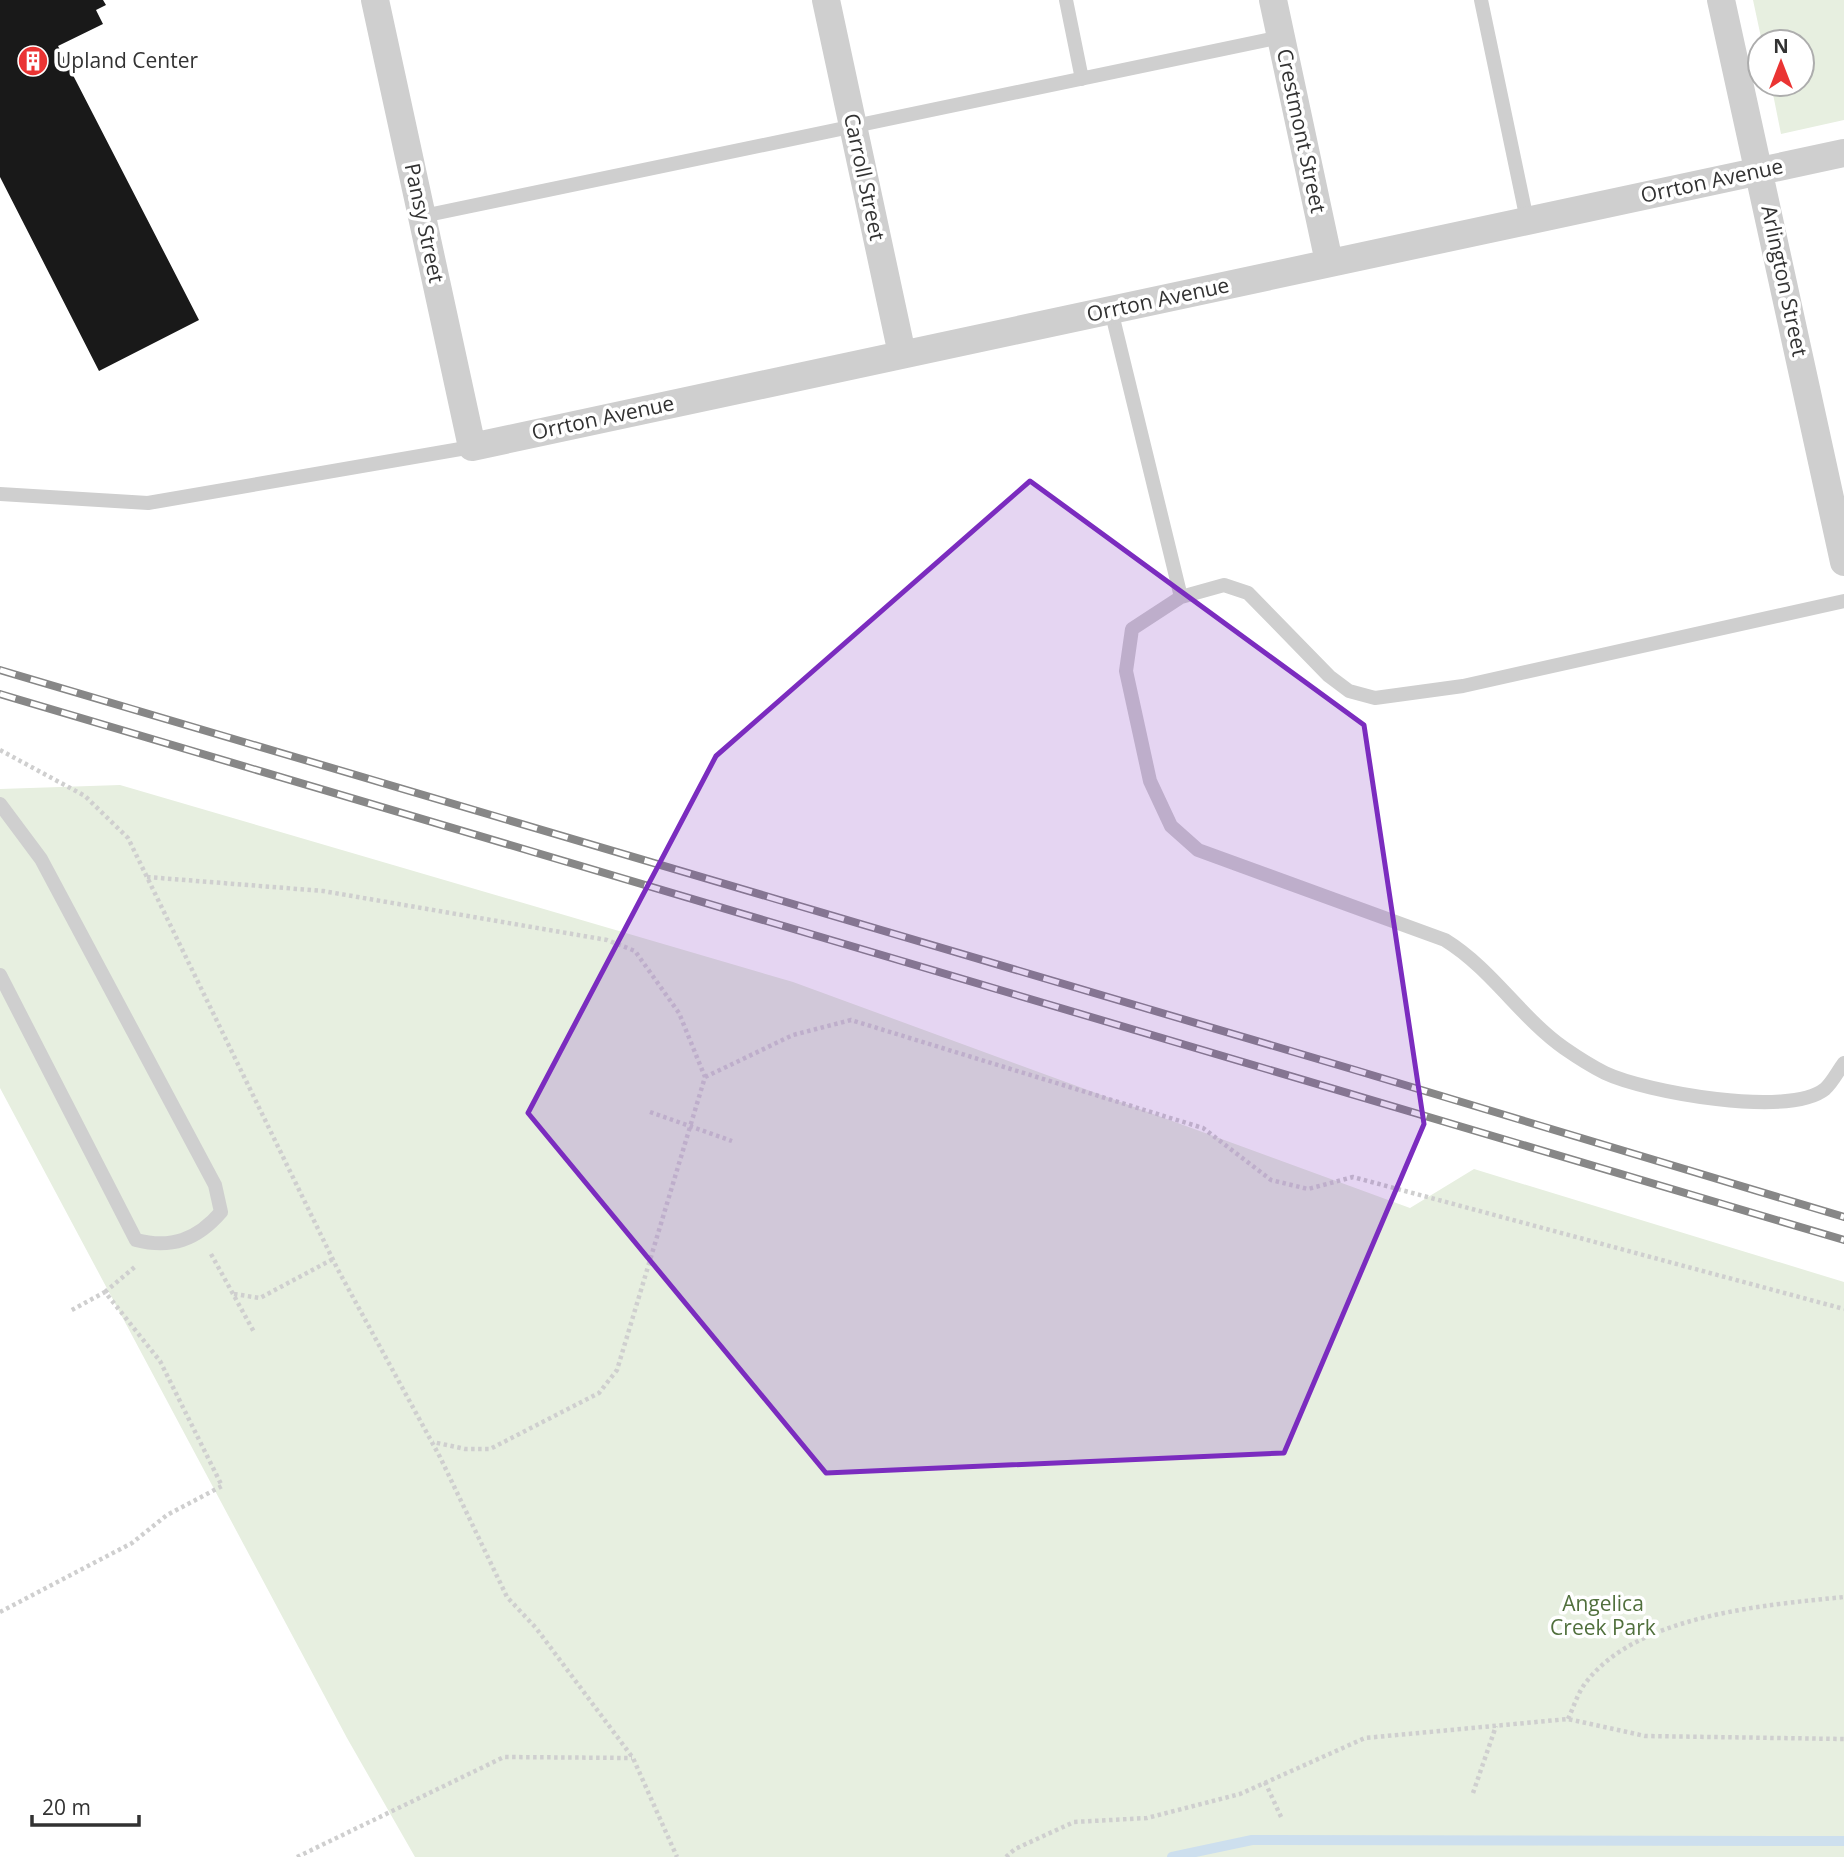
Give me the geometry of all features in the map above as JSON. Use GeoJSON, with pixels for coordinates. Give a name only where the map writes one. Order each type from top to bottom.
{"type":"FeatureCollection","features":[{"type":"Feature","properties":{"kind":"street","name":"Pansy Street"},"geometry":{"type":"LineString","coordinates":[[375,0],[472,447]]}},
{"type":"Feature","properties":{"kind":"street","name":"Carroll Street"},"geometry":{"type":"LineString","coordinates":[[826,0],[902,354]]}},
{"type":"Feature","properties":{"kind":"street","name":"Crestmont Street"},"geometry":{"type":"LineString","coordinates":[[1273,0],[1329,262]]}},
{"type":"Feature","properties":{"kind":"street","name":"Arlington Street"},"geometry":{"type":"LineString","coordinates":[[1721,0],[1840,519],[1844,562]]}},
{"type":"Feature","properties":{"kind":"street","name":"Orrton Avenue"},"geometry":{"type":"LineString","coordinates":[[472,447],[1844,153]]}},
{"type":"Feature","properties":{"kind":"lane"},"geometry":{"type":"LineString","coordinates":[[1066,0],[1082,79]]}},
{"type":"Feature","properties":{"kind":"lane"},"geometry":{"type":"LineString","coordinates":[[1480,0],[1527,220]]}},
{"type":"Feature","properties":{"kind":"lane"},"geometry":{"type":"LineString","coordinates":[[423,216],[1281,37]]}},
{"type":"Feature","properties":{"kind":"lane"},"geometry":{"type":"LineString","coordinates":[[1111,310],[1181,597]]}},
{"type":"Feature","properties":{"kind":"lane"},"geometry":{"type":"LineString","coordinates":[[0,494],[148,503],[472,447]]}},
{"type":"Feature","properties":{"kind":"lane"},"geometry":{"type":"LineString","coordinates":[[1844,601],[1463,686],[1375,698],[1349,691],[1329,676],[1248,593],[1224,585],[1181,597],[1132,629],[1126,671],[1150,781],[1171,826],[1198,850],[1445,940],[1467,954],[1562,1047],[1606,1074],[1655,1088],[1731,1101],[1788,1101],[1825,1090],[1844,1063]]}},
{"type":"Feature","properties":{"kind":"lane"},"geometry":{"type":"LineString","coordinates":[[0,804],[41,859],[215,1185],[220,1212],[209,1226],[180,1241],[159,1246],[136,1240],[0,975]]}},
{"type":"Feature","properties":{"kind":"path"},"geometry":{"type":"LineString","coordinates":[[0,750],[85,796],[128,838],[333,1259],[432,1442],[507,1597],[536,1628],[633,1758],[677,1857]]}},
{"type":"Feature","properties":{"kind":"path"},"geometry":{"type":"LineString","coordinates":[[148,877],[323,891],[607,940],[635,951],[679,1013],[705,1077],[617,1370],[599,1393],[490,1449],[465,1449],[432,1442]]}},
{"type":"Feature","properties":{"kind":"path"},"geometry":{"type":"LineString","coordinates":[[705,1077],[793,1034],[851,1020],[1203,1128],[1271,1180],[1308,1189],[1353,1177],[1844,1309]]}},
{"type":"Feature","properties":{"kind":"path"},"geometry":{"type":"LineString","coordinates":[[650,1112],[732,1141]]}},
{"type":"Feature","properties":{"kind":"path"},"geometry":{"type":"LineString","coordinates":[[198,1231],[254,1332]]}},
{"type":"Feature","properties":{"kind":"path"},"geometry":{"type":"LineString","coordinates":[[70,1311],[105,1293],[159,1246]]}},
{"type":"Feature","properties":{"kind":"path"},"geometry":{"type":"LineString","coordinates":[[233,1294],[260,1298],[333,1259]]}},
{"type":"Feature","properties":{"kind":"path"},"geometry":{"type":"LineString","coordinates":[[0,1612],[132,1543],[167,1515],[222,1486],[160,1361],[105,1293]]}},
{"type":"Feature","properties":{"kind":"path"},"geometry":{"type":"LineString","coordinates":[[1568,1720],[1583,1686],[1610,1658],[1669,1626],[1787,1603],[1844,1597]]}},
{"type":"Feature","properties":{"kind":"path"},"geometry":{"type":"LineString","coordinates":[[1006,1857],[1015,1849],[1074,1822],[1147,1818],[1240,1794],[1365,1738],[1568,1720],[1645,1736],[1844,1739]]}},
{"type":"Feature","properties":{"kind":"path"},"geometry":{"type":"LineString","coordinates":[[1473,1793],[1496,1726]]}},
{"type":"Feature","properties":{"kind":"path"},"geometry":{"type":"LineString","coordinates":[[297,1857],[504,1758],[633,1758]]}},
{"type":"Feature","properties":{"kind":"path"},"geometry":{"type":"LineString","coordinates":[[1265,1782],[1282,1819]]}},
{"type":"Feature","properties":{"kind":"highlighted area"},"geometry":{"type":"Polygon","coordinates":[[[1030,481],[1364,725],[1424,1124],[1284,1453],[826,1473],[528,1113],[716,756],[1030,481]]]}},
{"type":"Feature","properties":{"kind":"green space"},"geometry":{"type":"Polygon","coordinates":[[[1753,0],[1844,0],[1844,120],[1781,134],[1774,98],[1816,98],[1816,28],[1759,28],[1753,0]]]}},
{"type":"Feature","properties":{"kind":"green space","name":"Angelica Creek Park"},"geometry":{"type":"Polygon","coordinates":[[[120,785],[793,982],[1410,1208],[1474,1169],[1844,1282],[1844,1857],[415,1857],[347,1738],[0,1088],[0,789],[120,785]]]}},
{"type":"Feature","properties":{"kind":"building"},"geometry":{"type":"Polygon","coordinates":[[[0,0],[103,0],[106,5],[96,10],[103,24],[58,46],[199,320],[99,371],[0,177],[0,0]]]}},
{"type":"Feature","properties":{"kind":"waterway"},"geometry":{"type":"LineString","coordinates":[[1172,1857],[1252,1840],[1844,1841]]}},
{"type":"Feature","properties":{"kind":"railway"},"geometry":{"type":"LineString","coordinates":[[0,670],[1844,1217]]}},
{"type":"Feature","properties":{"kind":"railway"},"geometry":{"type":"LineString","coordinates":[[0,694],[1844,1240]]}},
{"type":"Feature","properties":{"kind":"place","name":"Upland Center"},"geometry":{"type":"Point","coordinates":[33,61]}}]}
